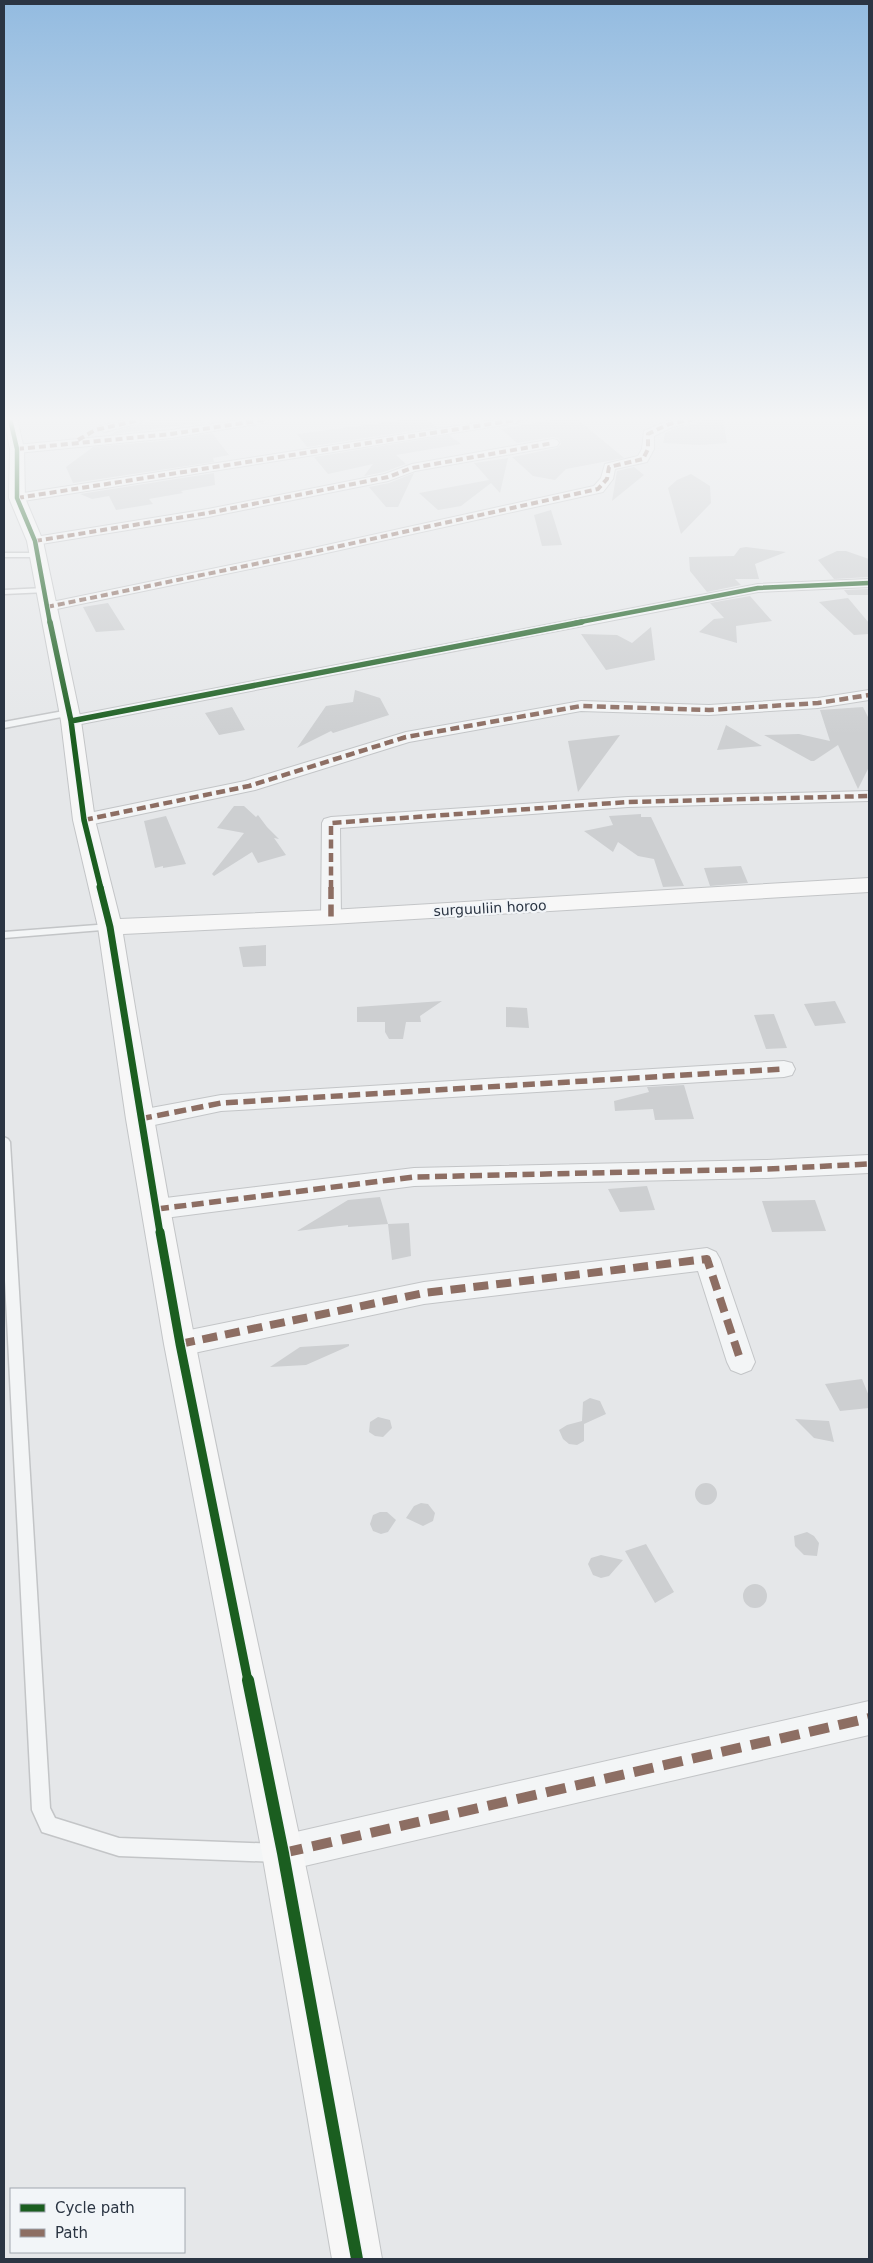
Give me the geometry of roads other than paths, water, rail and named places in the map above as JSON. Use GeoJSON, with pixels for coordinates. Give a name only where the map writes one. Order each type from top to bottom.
{"type":"FeatureCollection","features":[{"type":"Feature","properties":{"kind":"street"},"geometry":{"type":"LineString","coordinates":[[27,525],[36,548],[70,717],[84,820],[110,927],[140,1119],[180,1344],[283,1853],[357,2259]]}},
{"type":"Feature","properties":{"kind":"street"},"geometry":{"type":"LineString","coordinates":[[36,548],[151,525]]}},
{"type":"Feature","properties":{"kind":"street"},"geometry":{"type":"LineString","coordinates":[[45,599],[313,552],[437,525]]}},
{"type":"Feature","properties":{"kind":"street"},"geometry":{"type":"LineString","coordinates":[[70,717],[758,588],[869,583]]}},
{"type":"Feature","properties":{"kind":"street"},"geometry":{"type":"LineString","coordinates":[[84,820],[249,786],[406,738],[581,706],[709,710],[818,702],[869,695]]}},
{"type":"Feature","properties":{"kind":"street"},"geometry":{"type":"LineString","coordinates":[[331,917],[330,823],[628,802],[869,796]]}},
{"type":"Feature","properties":{"kind":"street","name":"surguuliin horoo"},"geometry":{"type":"LineString","coordinates":[[110,927],[331,917],[869,885]]}},
{"type":"Feature","properties":{"kind":"street"},"geometry":{"type":"LineString","coordinates":[[140,1119],[221,1103],[784,1069]]}},
{"type":"Feature","properties":{"kind":"street"},"geometry":{"type":"LineString","coordinates":[[157,1209],[414,1177],[767,1169],[869,1164]]}},
{"type":"Feature","properties":{"kind":"street"},"geometry":{"type":"LineString","coordinates":[[180,1344],[424,1293],[707,1259],[741,1362]]}},
{"type":"Feature","properties":{"kind":"street"},"geometry":{"type":"LineString","coordinates":[[283,1853],[869,1718]]}},
{"type":"Feature","properties":{"kind":"lane"},"geometry":{"type":"LineString","coordinates":[[4,554],[36,548]]}},
{"type":"Feature","properties":{"kind":"lane"},"geometry":{"type":"LineString","coordinates":[[4,592],[45,599]]}},
{"type":"Feature","properties":{"kind":"lane"},"geometry":{"type":"LineString","coordinates":[[4,726],[70,717]]}},
{"type":"Feature","properties":{"kind":"lane"},"geometry":{"type":"LineString","coordinates":[[4,935],[110,927]]}},
{"type":"Feature","properties":{"kind":"lane"},"geometry":{"type":"LineString","coordinates":[[4,1142],[41,1810],[49,1825],[119,1846],[283,1853]]}}]}
